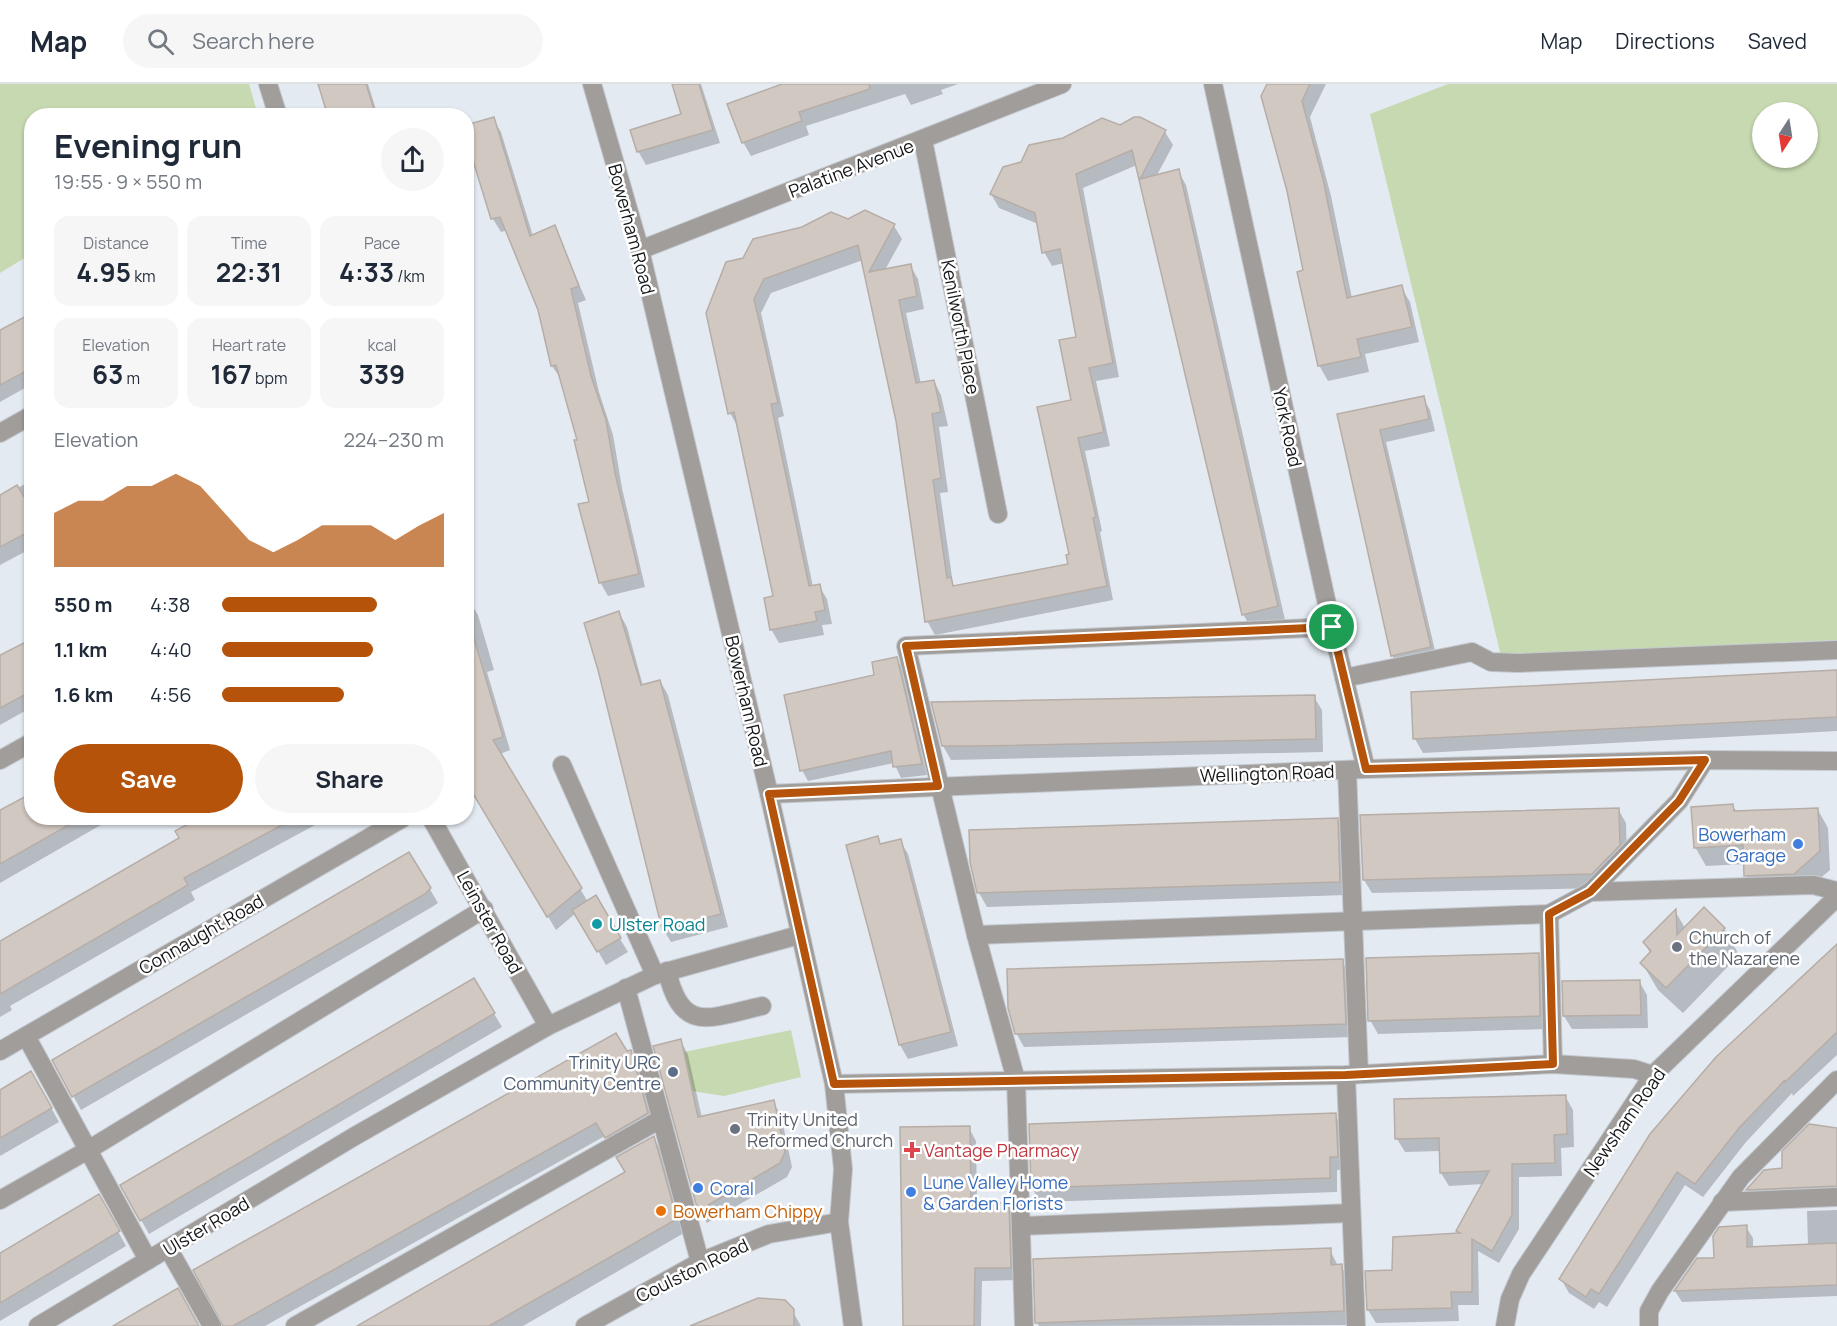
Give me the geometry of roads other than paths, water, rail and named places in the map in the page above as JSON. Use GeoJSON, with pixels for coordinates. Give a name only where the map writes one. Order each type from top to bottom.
{"type":"FeatureCollection","features":[{"type":"Feature","properties":{"kind":"street"},"geometry":{"type":"LineString","coordinates":[[268,84],[276,108]]}},
{"type":"Feature","properties":{"kind":"street","name":"Bowerham Road"},"geometry":{"type":"LineString","coordinates":[[592,84],[640,250],[769,794],[834,1084],[843,1169],[839,1222],[853,1326]]}},
{"type":"Feature","properties":{"kind":"street","name":"Palatine Avenue"},"geometry":{"type":"LineString","coordinates":[[640,250],[1062,84]]}},
{"type":"Feature","properties":{"kind":"street","name":"York Road"},"geometry":{"type":"LineString","coordinates":[[1213,84],[1332,627],[1366,769]]}},
{"type":"Feature","properties":{"kind":"street","name":"Kenilworth Place"},"geometry":{"type":"LineString","coordinates":[[923,140],[998,514]]}},
{"type":"Feature","properties":{"kind":"street"},"geometry":{"type":"LineString","coordinates":[[0,433],[24,420]]}},
{"type":"Feature","properties":{"kind":"street"},"geometry":{"type":"LineString","coordinates":[[1024,1326],[1016,1080],[938,786],[906,646],[1332,627]]}},
{"type":"Feature","properties":{"kind":"street"},"geometry":{"type":"LineString","coordinates":[[1344,678],[1472,652],[1491,662],[1518,663],[1837,650]]}},
{"type":"Feature","properties":{"kind":"street"},"geometry":{"type":"LineString","coordinates":[[0,760],[24,746]]}},
{"type":"Feature","properties":{"kind":"street"},"geometry":{"type":"LineString","coordinates":[[976,934],[1353,919],[1549,914],[1590,892],[1679,801],[1705,760]]}},
{"type":"Feature","properties":{"kind":"street","name":"Wellington Road"},"geometry":{"type":"LineString","coordinates":[[769,794],[1366,769],[1705,760],[1837,761]]}},
{"type":"Feature","properties":{"kind":"street"},"geometry":{"type":"LineString","coordinates":[[562,765],[673,997],[687,1012],[702,1019],[762,1006]]}},
{"type":"Feature","properties":{"kind":"street"},"geometry":{"type":"LineString","coordinates":[[1347,770],[1353,919],[1351,1213],[1356,1326]]}},
{"type":"Feature","properties":{"kind":"street","name":"Connaught Road"},"geometry":{"type":"LineString","coordinates":[[0,1051],[391,825]]}},
{"type":"Feature","properties":{"kind":"street","name":"Leinster Road"},"geometry":{"type":"LineString","coordinates":[[435,825],[548,1026]]}},
{"type":"Feature","properties":{"kind":"street"},"geometry":{"type":"LineString","coordinates":[[1590,892],[1813,885],[1837,891]]}},
{"type":"Feature","properties":{"kind":"street","name":"Newsham Road"},"geometry":{"type":"LineString","coordinates":[[1506,1326],[1510,1299],[1521,1274],[1653,1075],[1837,897]]}},
{"type":"Feature","properties":{"kind":"street"},"geometry":{"type":"LineString","coordinates":[[0,1200],[88,1150],[484,909]]}},
{"type":"Feature","properties":{"kind":"street"},"geometry":{"type":"LineString","coordinates":[[1549,914],[1553,1064]]}},
{"type":"Feature","properties":{"kind":"street","name":"Ulster Road"},"geometry":{"type":"LineString","coordinates":[[38,1326],[355,1136],[548,1026],[626,987],[661,973],[799,935]]}},
{"type":"Feature","properties":{"kind":"street"},"geometry":{"type":"LineString","coordinates":[[626,987],[659,1120],[699,1262]]}},
{"type":"Feature","properties":{"kind":"street"},"geometry":{"type":"LineString","coordinates":[[26,1036],[148,1260]]}},
{"type":"Feature","properties":{"kind":"street"},"geometry":{"type":"LineString","coordinates":[[834,1084],[1352,1074],[1553,1064],[1634,1069],[1653,1075]]}},
{"type":"Feature","properties":{"kind":"street"},"geometry":{"type":"LineString","coordinates":[[1649,1326],[1649,1311],[1660,1291],[1741,1177],[1837,1080]]}},
{"type":"Feature","properties":{"kind":"street"},"geometry":{"type":"LineString","coordinates":[[295,1326],[659,1120]]}},
{"type":"Feature","properties":{"kind":"street"},"geometry":{"type":"LineString","coordinates":[[1722,1202],[1837,1197]]}},
{"type":"Feature","properties":{"kind":"street"},"geometry":{"type":"LineString","coordinates":[[1021,1226],[1351,1213]]}},
{"type":"Feature","properties":{"kind":"street","name":"Coulston Road"},"geometry":{"type":"LineString","coordinates":[[585,1326],[609,1320],[699,1262],[769,1234],[839,1222]]}},
{"type":"Feature","properties":{"kind":"street"},"geometry":{"type":"LineString","coordinates":[[168,1248],[212,1326]]}},
{"type":"Feature","properties":{"kind":"place","name":"Bowerham Garage"},"geometry":{"type":"Point","coordinates":[1798,844]}},
{"type":"Feature","properties":{"kind":"place","name":"Ulster Road"},"geometry":{"type":"Point","coordinates":[597,924]}},
{"type":"Feature","properties":{"kind":"place","name":"Church of the Nazarene"},"geometry":{"type":"Point","coordinates":[1677,947]}},
{"type":"Feature","properties":{"kind":"place","name":"Trinity URC Community Centre"},"geometry":{"type":"Point","coordinates":[673,1072]}},
{"type":"Feature","properties":{"kind":"place","name":"Trinity United Reformed Church"},"geometry":{"type":"Point","coordinates":[735,1129]}},
{"type":"Feature","properties":{"kind":"place","name":"Vantage Pharmacy"},"geometry":{"type":"Point","coordinates":[912,1150]}},
{"type":"Feature","properties":{"kind":"place","name":"Coral"},"geometry":{"type":"Point","coordinates":[698,1188]}},
{"type":"Feature","properties":{"kind":"place","name":"Lune Valley Home & Garden Florists"},"geometry":{"type":"Point","coordinates":[911,1192]}},
{"type":"Feature","properties":{"kind":"place","name":"Bowerham Chippy"},"geometry":{"type":"Point","coordinates":[661,1211]}}]}
